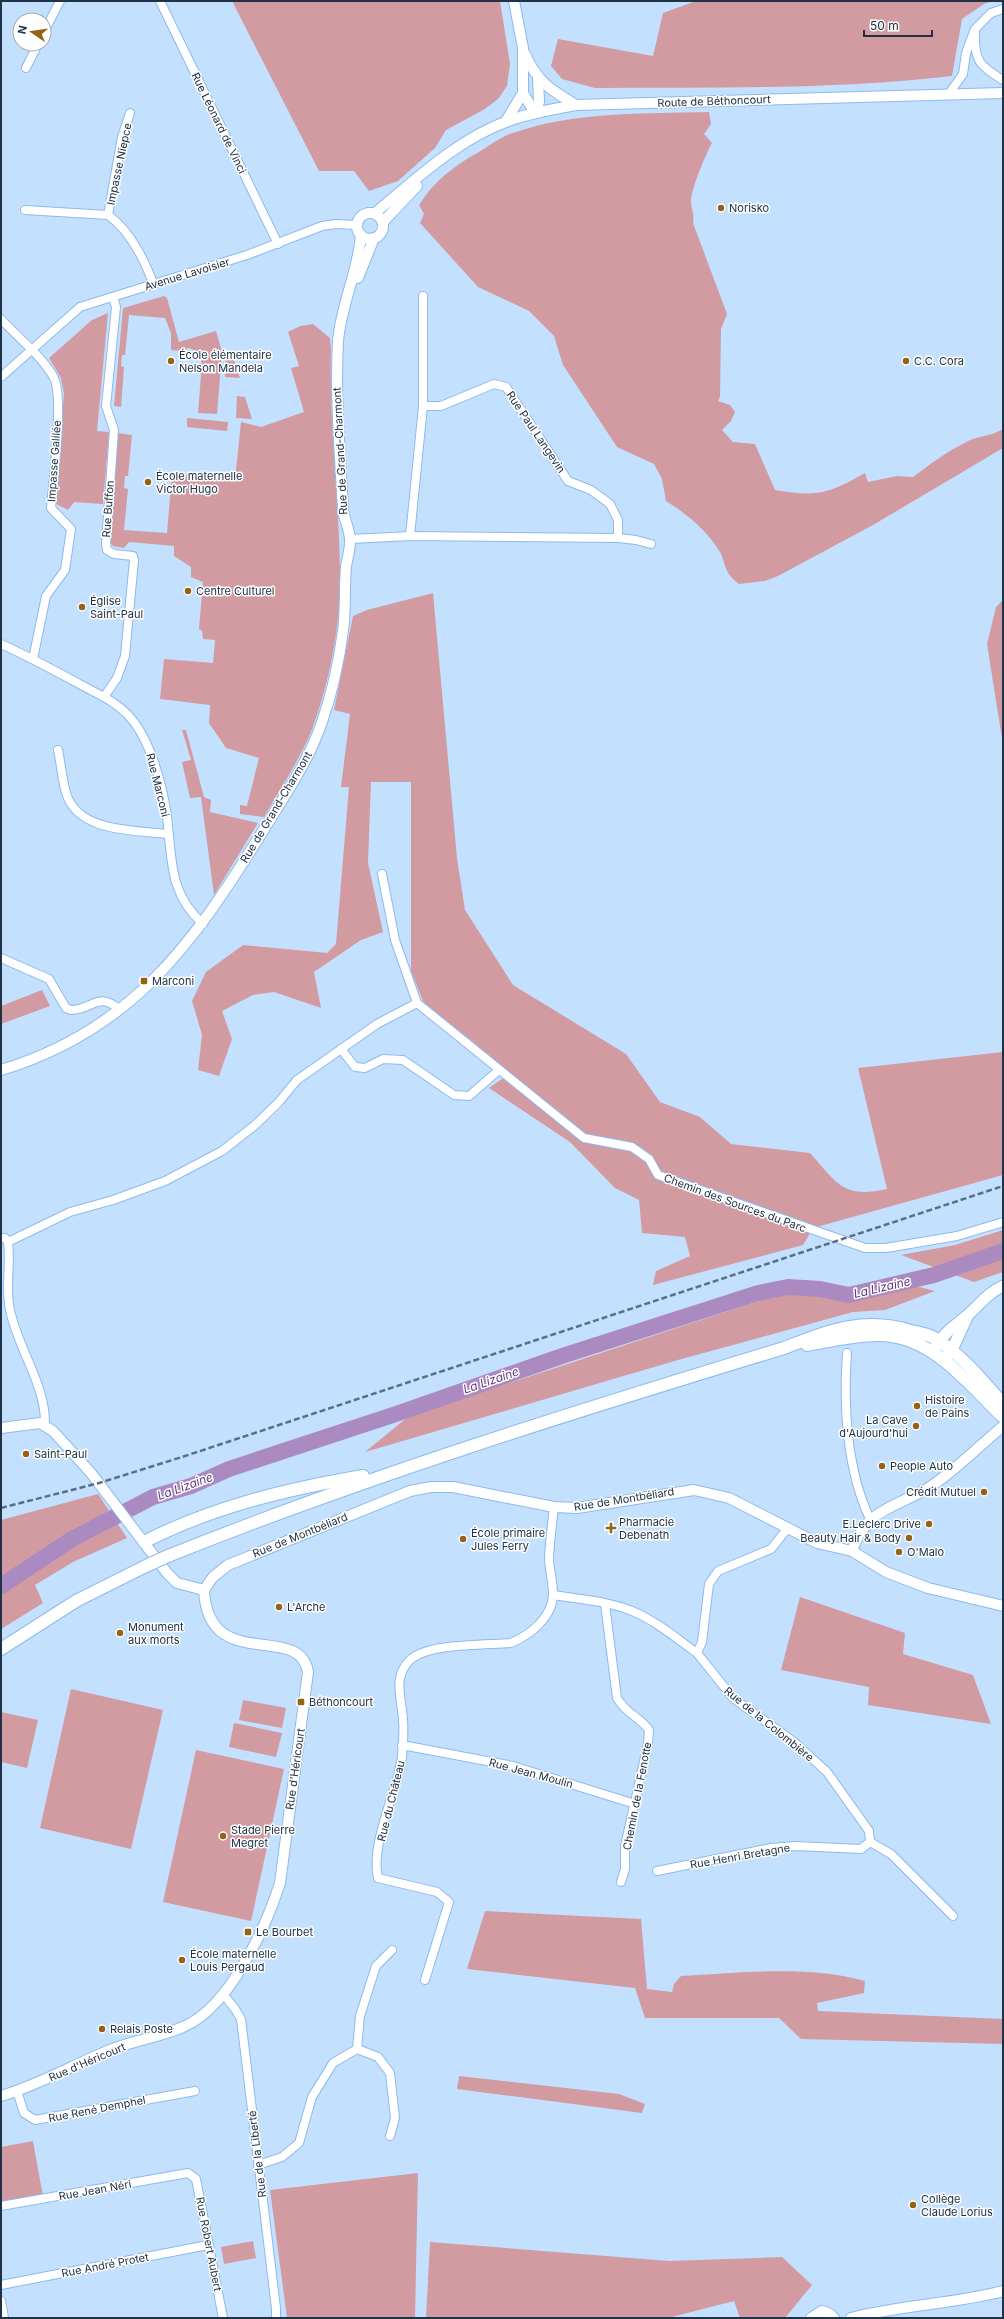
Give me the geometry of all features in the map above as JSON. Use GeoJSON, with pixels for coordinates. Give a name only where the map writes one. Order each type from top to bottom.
{"type":"FeatureCollection","features":[{"type":"Feature","properties":{"kind":"main road"},"geometry":{"type":"LineString","coordinates":[[947,1356],[970,1313],[981,1300],[1003,1286]]}},
{"type":"Feature","properties":{"kind":"main road"},"geometry":{"type":"LineString","coordinates":[[935,1346],[944,1332],[970,1313]]}},
{"type":"Feature","properties":{"kind":"main road"},"geometry":{"type":"LineString","coordinates":[[1,1649],[76,1602],[148,1565],[261,1519],[397,1470],[784,1348],[877,1335],[907,1339],[935,1346],[1003,1404]]}},
{"type":"Feature","properties":{"kind":"main road"},"geometry":{"type":"LineString","coordinates":[[947,1356],[1003,1417]]}},
{"type":"Feature","properties":{"kind":"main road"},"geometry":{"type":"LineString","coordinates":[[141,1538],[227,1507],[323,1484],[397,1470]]}},
{"type":"Feature","properties":{"kind":"street"},"geometry":{"type":"LineString","coordinates":[[52,16],[60,1]]}},
{"type":"Feature","properties":{"kind":"street","name":"Rue Léonard de Vinci"},"geometry":{"type":"LineString","coordinates":[[160,1],[278,244]]}},
{"type":"Feature","properties":{"kind":"street"},"geometry":{"type":"LineString","coordinates":[[506,121],[523,93],[523,48],[514,1]]}},
{"type":"Feature","properties":{"kind":"street"},"geometry":{"type":"LineString","coordinates":[[948,95],[963,74],[966,52],[975,29],[991,13],[1003,9]]}},
{"type":"Feature","properties":{"kind":"street"},"geometry":{"type":"LineString","coordinates":[[975,29],[976,58],[983,67],[1003,80]]}},
{"type":"Feature","properties":{"kind":"street"},"geometry":{"type":"LineString","coordinates":[[523,48],[538,78],[550,90],[576,105]]}},
{"type":"Feature","properties":{"kind":"street"},"geometry":{"type":"LineString","coordinates":[[26,68],[34,52]]}},
{"type":"Feature","properties":{"kind":"street"},"geometry":{"type":"LineString","coordinates":[[535,112],[539,102],[538,78]]}},
{"type":"Feature","properties":{"kind":"street"},"geometry":{"type":"LineString","coordinates":[[523,93],[535,112]]}},
{"type":"Feature","properties":{"kind":"street","name":"Route de Béthoncourt"},"geometry":{"type":"LineString","coordinates":[[375,213],[438,162],[470,139],[506,121],[535,112],[576,105],[1001,94]]}},
{"type":"Feature","properties":{"kind":"street","name":"Impasse Niepce"},"geometry":{"type":"LineString","coordinates":[[108,214],[122,137],[130,113]]}},
{"type":"Feature","properties":{"kind":"street","name":"Route de Béthoncourt"},"geometry":{"type":"LineString","coordinates":[[383,222],[438,162]]}},
{"type":"Feature","properties":{"kind":"street","name":"Impasse Niepce"},"geometry":{"type":"LineString","coordinates":[[25,210],[108,214],[127,235],[148,268],[153,284]]}},
{"type":"Feature","properties":{"kind":"street"},"geometry":{"type":"LineString","coordinates":[[375,213],[383,222],[381,234],[374,238],[367,239],[361,235],[356,225],[363,214],[375,213]]}},
{"type":"Feature","properties":{"kind":"street","name":"Avenue Lavoisier"},"geometry":{"type":"LineString","coordinates":[[1,377],[80,307],[278,244],[322,226],[336,224],[356,225]]}},
{"type":"Feature","properties":{"kind":"street","name":"Rue de Grand-Charmont"},"geometry":{"type":"LineString","coordinates":[[1,1070],[26,1062],[66,1044],[120,1010],[167,967],[203,924],[303,765],[322,723],[330,694],[343,630],[346,568],[351,540],[344,517],[336,383],[338,338],[343,311],[359,253],[361,235]]}},
{"type":"Feature","properties":{"kind":"street","name":"Rue de Grand-Charmont"},"geometry":{"type":"LineString","coordinates":[[343,311],[374,238]]}},
{"type":"Feature","properties":{"kind":"street","name":"Rue Buffon"},"geometry":{"type":"LineString","coordinates":[[104,697],[117,678],[128,643],[134,560],[133,556],[114,554],[107,550],[106,543],[114,430],[106,406],[116,307],[113,296]]}},
{"type":"Feature","properties":{"kind":"street"},"geometry":{"type":"LineString","coordinates":[[410,536],[423,406],[423,296]]}},
{"type":"Feature","properties":{"kind":"street","name":"Impasse Galilée"},"geometry":{"type":"LineString","coordinates":[[1,319],[48,367],[55,380],[58,406],[51,508],[71,529],[66,570],[46,596],[33,660]]}},
{"type":"Feature","properties":{"kind":"street","name":"Rue Paul Langevin"},"geometry":{"type":"LineString","coordinates":[[423,406],[442,406],[494,384],[506,387],[568,481],[591,490],[610,504],[618,520],[618,538]]}},
{"type":"Feature","properties":{"kind":"street"},"geometry":{"type":"LineString","coordinates":[[351,540],[410,536],[618,538],[651,544]]}},
{"type":"Feature","properties":{"kind":"street","name":"Rue Marconi"},"geometry":{"type":"LineString","coordinates":[[1,644],[104,697],[129,715],[148,747],[166,810],[172,872],[177,890],[193,915],[203,924]]}},
{"type":"Feature","properties":{"kind":"street"},"geometry":{"type":"LineString","coordinates":[[58,750],[67,794],[77,810],[94,823],[111,827],[168,834]]}},
{"type":"Feature","properties":{"kind":"street"},"geometry":{"type":"LineString","coordinates":[[45,1425],[46,1408],[16,1334],[10,1310],[5,1240],[70,1212],[113,1200],[165,1181],[222,1151],[254,1126],[278,1103],[297,1080],[377,1024],[417,1002],[395,940],[382,874]]}},
{"type":"Feature","properties":{"kind":"street"},"geometry":{"type":"LineString","coordinates":[[1,958],[49,979],[66,1008],[71,1010],[104,1000],[112,1002],[120,1010]]}},
{"type":"Feature","properties":{"kind":"street","name":"Chemin des Sources du Parc"},"geometry":{"type":"LineString","coordinates":[[417,1002],[584,1138],[632,1146],[649,1160],[658,1175],[859,1247],[877,1249],[957,1236],[1003,1222]]}},
{"type":"Feature","properties":{"kind":"street"},"geometry":{"type":"LineString","coordinates":[[341,1049],[355,1067],[366,1068],[383,1059],[403,1060],[454,1095],[469,1096],[499,1070]]}},
{"type":"Feature","properties":{"kind":"street"},"geometry":{"type":"LineString","coordinates":[[847,1353],[844,1384],[848,1428],[856,1474],[864,1505],[870,1519]]}},
{"type":"Feature","properties":{"kind":"street"},"geometry":{"type":"LineString","coordinates":[[1,1428],[28,1424],[45,1425],[69,1448],[107,1493],[162,1566],[177,1583],[204,1590]]}},
{"type":"Feature","properties":{"kind":"street"},"geometry":{"type":"LineString","coordinates":[[852,1551],[856,1539],[870,1519],[930,1487],[1003,1426]]}},
{"type":"Feature","properties":{"kind":"street","name":"Rue de Montbéliard"},"geometry":{"type":"LineString","coordinates":[[204,1590],[213,1577],[228,1565],[410,1491],[453,1487],[554,1507],[577,1508],[694,1490],[729,1498],[817,1543],[852,1551],[886,1572],[928,1588],[1003,1606]]}},
{"type":"Feature","properties":{"kind":"street","name":"Rue du Château"},"geometry":{"type":"LineString","coordinates":[[425,1980],[449,1902],[437,1892],[378,1878],[375,1868],[384,1824],[399,1773],[403,1719],[399,1683],[403,1670],[411,1659],[425,1651],[511,1643],[522,1639],[538,1626],[550,1608],[553,1595],[549,1558],[554,1507]]}},
{"type":"Feature","properties":{"kind":"street"},"geometry":{"type":"LineString","coordinates":[[697,1653],[702,1642],[709,1584],[718,1571],[771,1549],[787,1529]]}},
{"type":"Feature","properties":{"kind":"street","name":"Rue d'Héricourt"},"geometry":{"type":"LineString","coordinates":[[1,2096],[18,2091],[109,2050],[185,2026],[211,2010],[224,1995],[250,1952],[272,1907],[280,1883],[308,1672],[304,1660],[292,1650],[233,1640],[222,1634],[210,1619],[205,1605],[204,1590]]}},
{"type":"Feature","properties":{"kind":"street","name":"Rue de la Colombière"},"geometry":{"type":"LineString","coordinates":[[553,1595],[605,1604],[631,1611],[650,1620],[697,1653],[719,1683],[733,1698],[794,1742],[827,1772],[869,1831],[870,1842]]}},
{"type":"Feature","properties":{"kind":"street","name":"Chemin de la Fenotte"},"geometry":{"type":"LineString","coordinates":[[605,1604],[617,1698],[624,1710],[641,1720],[649,1730],[648,1744],[625,1846],[625,1869],[621,1882]]}},
{"type":"Feature","properties":{"kind":"street","name":"Rue Jean Moulin"},"geometry":{"type":"LineString","coordinates":[[402,1745],[513,1766],[635,1804]]}},
{"type":"Feature","properties":{"kind":"street"},"geometry":{"type":"LineString","coordinates":[[870,1842],[891,1854],[954,1916]]}},
{"type":"Feature","properties":{"kind":"street","name":"Rue Henri Bretagne"},"geometry":{"type":"LineString","coordinates":[[657,1871],[771,1848],[796,1846],[861,1849],[870,1842]]}},
{"type":"Feature","properties":{"kind":"street"},"geometry":{"type":"LineString","coordinates":[[357,2049],[360,2016],[376,1966],[392,1950]]}},
{"type":"Feature","properties":{"kind":"street","name":"Rue de la Liberté"},"geometry":{"type":"LineString","coordinates":[[224,1995],[236,2009],[241,2019],[276,2318]]}},
{"type":"Feature","properties":{"kind":"street"},"geometry":{"type":"LineString","coordinates":[[357,2049],[378,2057],[390,2073],[395,2118],[390,2136]]}},
{"type":"Feature","properties":{"kind":"street"},"geometry":{"type":"LineString","coordinates":[[258,2165],[282,2157],[298,2143],[312,2097],[333,2063],[357,2049]]}},
{"type":"Feature","properties":{"kind":"street","name":"Rue René Demphel"},"geometry":{"type":"LineString","coordinates":[[18,2091],[24,2113],[35,2120],[195,2091]]}},
{"type":"Feature","properties":{"kind":"street","name":"Rue Jean Néri"},"geometry":{"type":"LineString","coordinates":[[1,2206],[188,2173]]}},
{"type":"Feature","properties":{"kind":"street","name":"Rue Robert Aubert"},"geometry":{"type":"LineString","coordinates":[[188,2173],[196,2179],[208,2246],[224,2318]]}},
{"type":"Feature","properties":{"kind":"street","name":"Rue André Protet"},"geometry":{"type":"LineString","coordinates":[[1,2285],[208,2246]]}},
{"type":"Feature","properties":{"kind":"street"},"geometry":{"type":"LineString","coordinates":[[851,2318],[874,2312],[1003,2292]]}},
{"type":"Feature","properties":{"kind":"street"},"geometry":{"type":"LineString","coordinates":[[1,2301],[4,2318]]}},
{"type":"Feature","properties":{"kind":"street"},"geometry":{"type":"LineString","coordinates":[[811,2318],[822,2312],[826,2312],[834,2318]]}},
{"type":"Feature","properties":{"kind":"shaded area"},"geometry":{"type":"Polygon","coordinates":[[[232,1],[500,1],[510,64],[507,86],[498,99],[485,109],[446,130],[435,148],[398,181],[369,191],[354,171],[319,171],[232,1]]]}},
{"type":"Feature","properties":{"kind":"shaded area"},"geometry":{"type":"Polygon","coordinates":[[[696,1],[993,1],[984,4],[962,19],[952,76],[863,84],[819,86],[595,88],[562,79],[551,66],[558,39],[653,56],[663,13],[696,1]]]}},
{"type":"Feature","properties":{"kind":"shaded area"},"geometry":{"type":"Polygon","coordinates":[[[709,112],[711,124],[704,134],[712,143],[692,193],[691,202],[693,223],[727,314],[721,329],[720,397],[718,401],[730,405],[735,412],[731,421],[722,430],[733,442],[755,444],[775,490],[802,493],[822,492],[841,486],[865,473],[868,482],[897,476],[913,477],[939,458],[968,441],[1003,429],[1003,448],[873,525],[778,576],[765,581],[739,584],[730,575],[720,552],[711,539],[680,510],[666,501],[662,479],[654,464],[617,447],[563,365],[554,336],[529,311],[478,287],[420,223],[424,214],[419,205],[431,189],[445,175],[461,163],[509,134],[537,126],[586,117],[709,112]]]}},
{"type":"Feature","properties":{"kind":"shaded area"},"geometry":{"type":"Polygon","coordinates":[[[164,296],[167,298],[179,342],[216,331],[222,352],[217,414],[198,413],[202,363],[196,351],[189,348],[182,351],[171,350],[171,333],[165,318],[129,315],[125,355],[122,355],[121,366],[124,367],[121,407],[114,406],[123,308],[164,296]]]}},
{"type":"Feature","properties":{"kind":"shaded area"},"geometry":{"type":"Polygon","coordinates":[[[108,313],[97,431],[109,432],[103,504],[74,502],[68,510],[54,503],[64,394],[61,378],[49,358],[92,320],[108,313]]]}},
{"type":"Feature","properties":{"kind":"shaded area"},"geometry":{"type":"Polygon","coordinates":[[[313,324],[330,338],[331,406],[340,572],[339,608],[327,680],[312,728],[294,767],[264,817],[240,814],[240,805],[247,806],[259,758],[226,748],[209,723],[210,705],[160,699],[164,659],[213,663],[215,640],[203,639],[202,631],[199,629],[203,582],[191,577],[191,567],[174,556],[174,546],[129,542],[124,548],[113,546],[109,541],[118,433],[132,435],[128,476],[125,476],[124,488],[128,489],[124,530],[167,533],[172,474],[231,479],[236,470],[241,422],[261,427],[304,412],[291,368],[299,366],[288,332],[300,326],[313,324]]]}},
{"type":"Feature","properties":{"kind":"shaded area"},"geometry":{"type":"Polygon","coordinates":[[[232,354],[240,378],[225,377],[226,355],[232,354]]]}},
{"type":"Feature","properties":{"kind":"shaded area"},"geometry":{"type":"Polygon","coordinates":[[[237,396],[245,397],[252,419],[236,418],[237,396]]]}},
{"type":"Feature","properties":{"kind":"shaded area"},"geometry":{"type":"Polygon","coordinates":[[[187,418],[228,422],[227,431],[187,427],[187,418]]]}},
{"type":"Feature","properties":{"kind":"shaded area"},"geometry":{"type":"Polygon","coordinates":[[[433,593],[457,858],[465,910],[513,985],[626,1054],[660,1102],[700,1117],[731,1144],[810,1153],[827,1173],[842,1186],[850,1190],[860,1192],[872,1192],[887,1189],[858,1068],[1003,1052],[1003,1175],[813,1228],[803,1245],[653,1285],[656,1271],[690,1256],[685,1237],[642,1233],[639,1200],[615,1188],[570,1142],[489,1088],[509,1074],[425,1006],[411,971],[411,782],[371,782],[368,863],[383,932],[361,940],[314,972],[321,1008],[274,992],[253,995],[222,1011],[232,1039],[219,1076],[198,1070],[202,1035],[192,1001],[206,972],[243,945],[327,953],[336,944],[349,787],[341,787],[350,714],[334,710],[353,616],[367,610],[433,593]]]}},
{"type":"Feature","properties":{"kind":"shaded area"},"geometry":{"type":"Polygon","coordinates":[[[1003,600],[1003,745],[987,644],[996,607],[1003,600]]]}},
{"type":"Feature","properties":{"kind":"shaded area"},"geometry":{"type":"Polygon","coordinates":[[[182,730],[186,730],[204,797],[211,800],[210,812],[258,823],[214,895],[201,797],[190,798],[182,762],[191,760],[182,730]]]}},
{"type":"Feature","properties":{"kind":"shaded area"},"geometry":{"type":"Polygon","coordinates":[[[42,990],[50,1006],[1,1024],[1,1006],[42,990]]]}},
{"type":"Feature","properties":{"kind":"shaded area"},"geometry":{"type":"Polygon","coordinates":[[[1003,1230],[1003,1272],[974,1282],[901,1255],[955,1245],[1003,1230]]]}},
{"type":"Feature","properties":{"kind":"shaded area"},"geometry":{"type":"Polygon","coordinates":[[[911,1285],[935,1291],[885,1310],[853,1312],[678,1360],[365,1452],[409,1416],[777,1295],[804,1294],[841,1300],[863,1299],[911,1285]]]}},
{"type":"Feature","properties":{"kind":"shaded area"},"geometry":{"type":"Polygon","coordinates":[[[98,1494],[127,1538],[73,1562],[35,1585],[43,1603],[1,1629],[1,1520],[98,1494]]]}},
{"type":"Feature","properties":{"kind":"shaded area"},"geometry":{"type":"Polygon","coordinates":[[[800,1597],[905,1633],[903,1654],[973,1675],[991,1724],[868,1705],[869,1687],[781,1670],[800,1597]]]}},
{"type":"Feature","properties":{"kind":"shaded area"},"geometry":{"type":"Polygon","coordinates":[[[71,1689],[163,1710],[131,1849],[40,1828],[71,1689]]]}},
{"type":"Feature","properties":{"kind":"shaded area"},"geometry":{"type":"Polygon","coordinates":[[[243,1700],[286,1708],[282,1728],[239,1720],[243,1700]]]}},
{"type":"Feature","properties":{"kind":"shaded area"},"geometry":{"type":"Polygon","coordinates":[[[1,1712],[38,1720],[27,1768],[1,1762],[1,1712]]]}},
{"type":"Feature","properties":{"kind":"shaded area"},"geometry":{"type":"Polygon","coordinates":[[[234,1723],[282,1733],[276,1757],[229,1747],[234,1723]]]}},
{"type":"Feature","properties":{"kind":"shaded area","name":"Stade Pierre Megret"},"geometry":{"type":"Polygon","coordinates":[[[196,1750],[284,1769],[251,1921],[163,1902],[196,1750]]]}},
{"type":"Feature","properties":{"kind":"shaded area"},"geometry":{"type":"Polygon","coordinates":[[[485,1911],[641,1919],[647,1989],[672,1992],[674,1984],[681,1976],[774,1971],[820,1973],[843,1976],[865,1981],[864,1993],[817,2003],[818,2011],[1003,2019],[1003,2044],[801,2039],[779,2018],[645,2018],[635,1988],[467,1969],[485,1911]]]}},
{"type":"Feature","properties":{"kind":"shaded area"},"geometry":{"type":"Polygon","coordinates":[[[459,2076],[619,2094],[645,2104],[642,2113],[457,2089],[459,2076]]]}},
{"type":"Feature","properties":{"kind":"shaded area"},"geometry":{"type":"Polygon","coordinates":[[[33,2141],[43,2196],[1,2204],[1,2147],[33,2141]]]}},
{"type":"Feature","properties":{"kind":"shaded area"},"geometry":{"type":"Polygon","coordinates":[[[418,2173],[415,2318],[287,2318],[270,2190],[418,2173]]]}},
{"type":"Feature","properties":{"kind":"shaded area"},"geometry":{"type":"Polygon","coordinates":[[[253,2241],[256,2258],[224,2264],[221,2247],[253,2241]]]}},
{"type":"Feature","properties":{"kind":"shaded area"},"geometry":{"type":"Polygon","coordinates":[[[430,2242],[669,2261],[782,2257],[812,2285],[785,2318],[740,2318],[734,2301],[668,2318],[426,2318],[430,2242]]]}},
{"type":"Feature","properties":{"kind":"waterway","name":"La Lizaine"},"geometry":{"type":"LineString","coordinates":[[1,1586],[72,1539],[153,1497],[191,1486],[229,1469],[396,1414],[565,1355],[758,1293],[788,1287],[820,1289],[849,1295],[934,1275],[1003,1251]]}},
{"type":"Feature","properties":{"kind":"railway"},"geometry":{"type":"LineString","coordinates":[[1,1508],[99,1483],[182,1457],[1003,1186]]}},
{"type":"Feature","properties":{"kind":"place","name":"Norisko"},"geometry":{"type":"Point","coordinates":[721,208]}},
{"type":"Feature","properties":{"kind":"place","name":"École élémentaire Nelson Mandela"},"geometry":{"type":"Point","coordinates":[171,361]}},
{"type":"Feature","properties":{"kind":"place","name":"C.C. Cora"},"geometry":{"type":"Point","coordinates":[906,361]}},
{"type":"Feature","properties":{"kind":"place","name":"École maternelle Victor Hugo"},"geometry":{"type":"Point","coordinates":[148,482]}},
{"type":"Feature","properties":{"kind":"place","name":"Centre Culturel"},"geometry":{"type":"Point","coordinates":[188,591]}},
{"type":"Feature","properties":{"kind":"place","name":"Église Saint-Paul"},"geometry":{"type":"Point","coordinates":[82,607]}},
{"type":"Feature","properties":{"kind":"place","name":"Marconi"},"geometry":{"type":"Point","coordinates":[144,981]}},
{"type":"Feature","properties":{"kind":"place","name":"Histoire de Pains"},"geometry":{"type":"Point","coordinates":[917,1406]}},
{"type":"Feature","properties":{"kind":"place","name":"La Cave d'Aujourd'hui"},"geometry":{"type":"Point","coordinates":[916,1426]}},
{"type":"Feature","properties":{"kind":"place","name":"Saint-Paul"},"geometry":{"type":"Point","coordinates":[26,1454]}},
{"type":"Feature","properties":{"kind":"place","name":"People Auto"},"geometry":{"type":"Point","coordinates":[882,1466]}},
{"type":"Feature","properties":{"kind":"place","name":"Crédit Mutuel"},"geometry":{"type":"Point","coordinates":[984,1492]}},
{"type":"Feature","properties":{"kind":"place","name":"E.Leclerc Drive"},"geometry":{"type":"Point","coordinates":[929,1524]}},
{"type":"Feature","properties":{"kind":"place","name":"Pharmacie Debenath"},"geometry":{"type":"Point","coordinates":[611,1528]}},
{"type":"Feature","properties":{"kind":"place","name":"Beauty Hair & Body"},"geometry":{"type":"Point","coordinates":[909,1538]}},
{"type":"Feature","properties":{"kind":"place","name":"École primaire Jules Ferry"},"geometry":{"type":"Point","coordinates":[463,1539]}},
{"type":"Feature","properties":{"kind":"place","name":"O'Malo"},"geometry":{"type":"Point","coordinates":[899,1552]}},
{"type":"Feature","properties":{"kind":"place","name":"L'Arche"},"geometry":{"type":"Point","coordinates":[279,1607]}},
{"type":"Feature","properties":{"kind":"place","name":"Monument aux morts"},"geometry":{"type":"Point","coordinates":[120,1633]}},
{"type":"Feature","properties":{"kind":"place","name":"Béthoncourt"},"geometry":{"type":"Point","coordinates":[301,1702]}},
{"type":"Feature","properties":{"kind":"place","name":"Stade Pierre Megret"},"geometry":{"type":"Point","coordinates":[223,1836]}},
{"type":"Feature","properties":{"kind":"place","name":"Le Bourbet"},"geometry":{"type":"Point","coordinates":[248,1932]}},
{"type":"Feature","properties":{"kind":"place","name":"École maternelle Louis Pergaud"},"geometry":{"type":"Point","coordinates":[182,1960]}},
{"type":"Feature","properties":{"kind":"place","name":"Relais Poste"},"geometry":{"type":"Point","coordinates":[102,2029]}},
{"type":"Feature","properties":{"kind":"place","name":"Collège Claude Lorius"},"geometry":{"type":"Point","coordinates":[913,2205]}}]}
